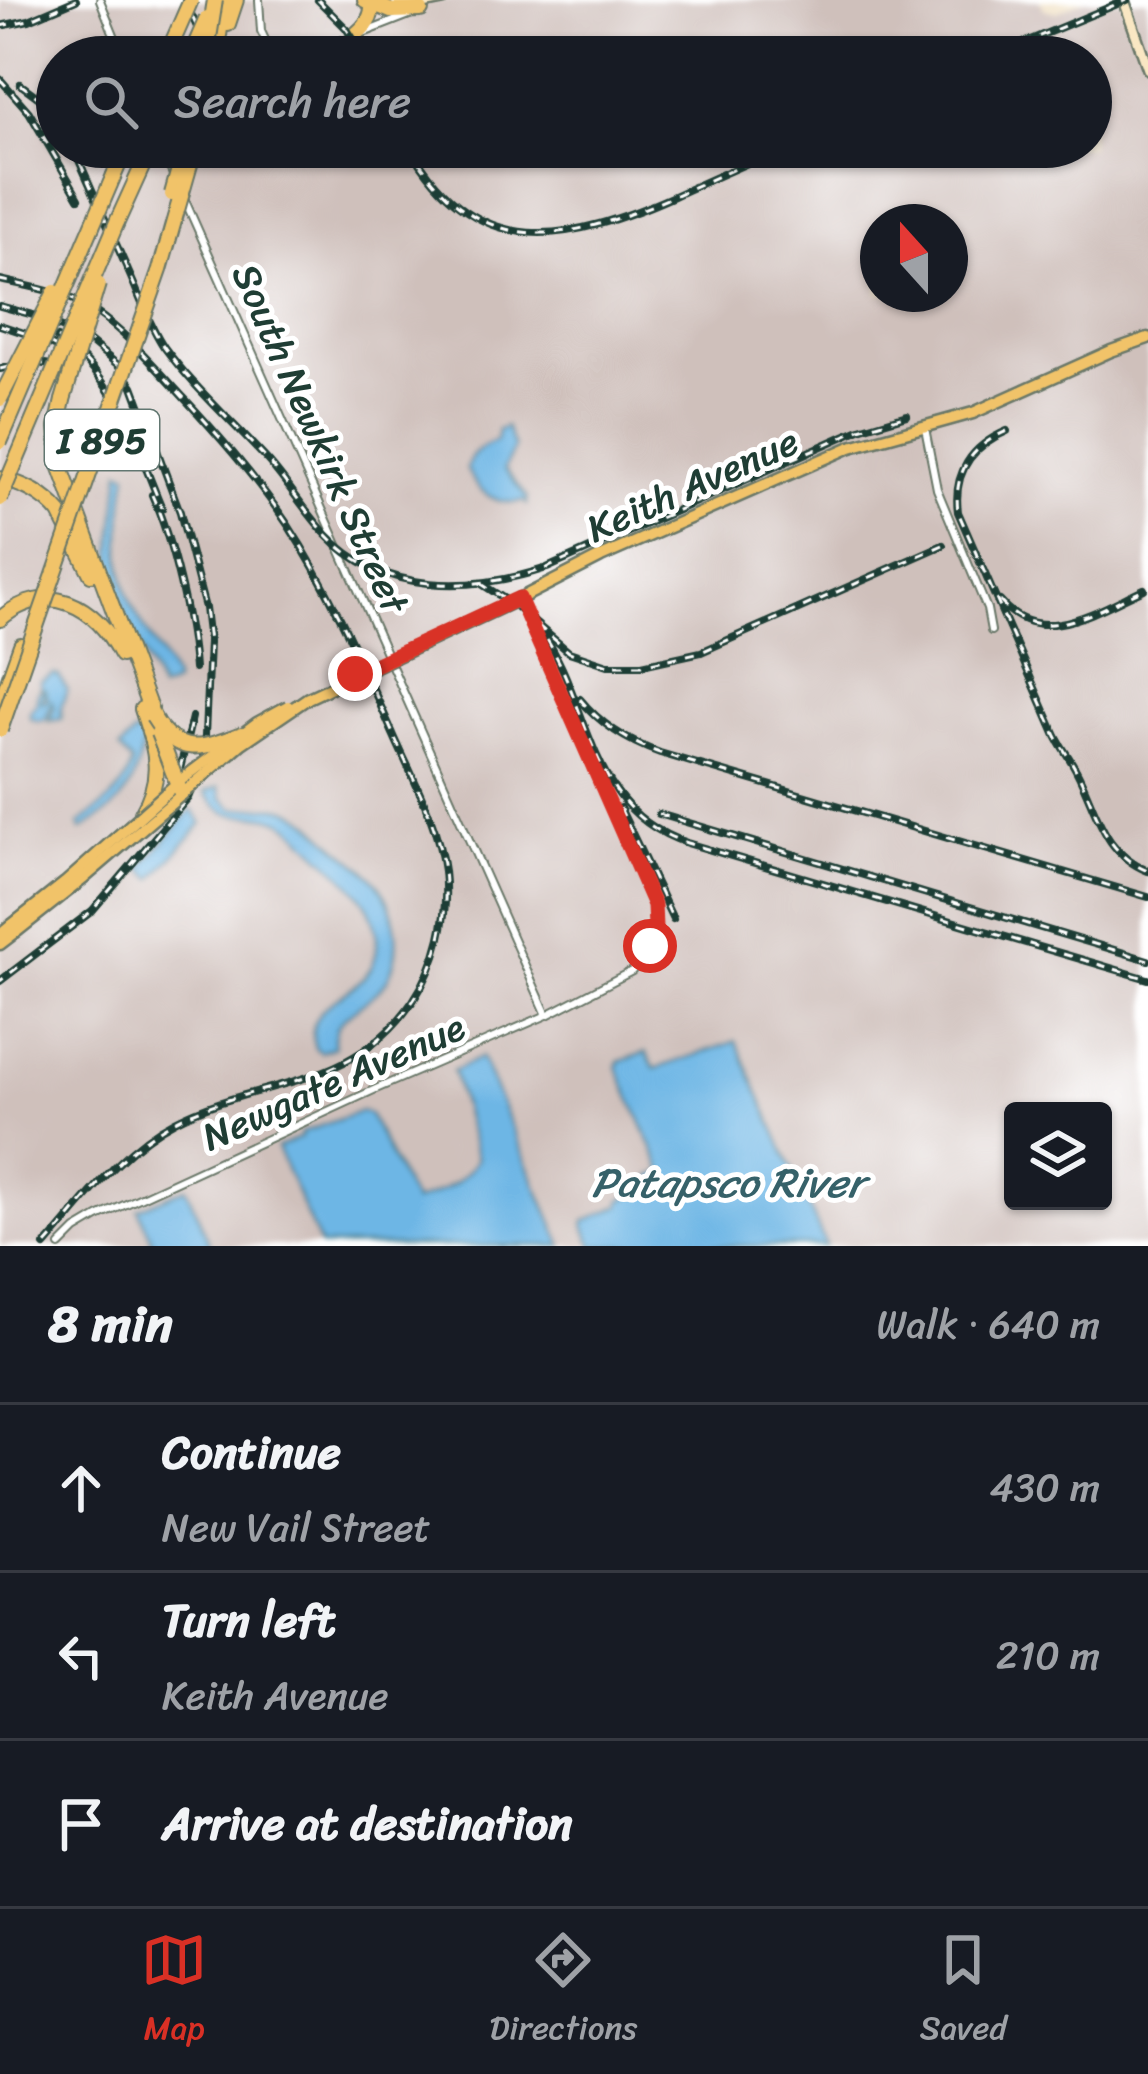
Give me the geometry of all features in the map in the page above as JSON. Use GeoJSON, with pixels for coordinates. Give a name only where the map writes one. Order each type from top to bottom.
{"type":"FeatureCollection","features":[{"type":"Feature","properties":{"kind":"highway"},"geometry":{"type":"LineString","coordinates":[[175,36],[191,0]]}},
{"type":"Feature","properties":{"kind":"highway"},"geometry":{"type":"LineString","coordinates":[[221,36],[236,0]]}},
{"type":"Feature","properties":{"kind":"highway"},"geometry":{"type":"LineString","coordinates":[[214,36],[216,1]]}},
{"type":"Feature","properties":{"kind":"highway"},"geometry":{"type":"LineString","coordinates":[[200,36],[216,1]]}},
{"type":"Feature","properties":{"kind":"highway"},"geometry":{"type":"LineString","coordinates":[[350,36],[371,16],[369,2],[392,11],[421,10]]}},
{"type":"Feature","properties":{"kind":"highway"},"geometry":{"type":"LineString","coordinates":[[0,442],[117,168]]}},
{"type":"Feature","properties":{"kind":"highway"},"geometry":{"type":"LineString","coordinates":[[0,500],[141,168]]}},
{"type":"Feature","properties":{"kind":"highway","name":"I 895"},"geometry":{"type":"LineString","coordinates":[[0,704],[153,265],[179,168]]}},
{"type":"Feature","properties":{"kind":"highway","name":"I 895"},"geometry":{"type":"LineString","coordinates":[[0,731],[160,270],[189,168]]}},
{"type":"Feature","properties":{"kind":"highway"},"geometry":{"type":"LineString","coordinates":[[0,399],[114,175]]}},
{"type":"Feature","properties":{"kind":"highway"},"geometry":{"type":"LineString","coordinates":[[117,222],[63,400],[58,458],[177,788]]}},
{"type":"Feature","properties":{"kind":"highway"},"geometry":{"type":"LineString","coordinates":[[0,479],[46,498],[60,513],[124,644]]}},
{"type":"Feature","properties":{"kind":"highway"},"geometry":{"type":"LineString","coordinates":[[8,612],[43,599],[67,601],[105,628],[123,659],[164,773],[177,788]]}},
{"type":"Feature","properties":{"kind":"highway"},"geometry":{"type":"LineString","coordinates":[[0,665],[21,645]]}},
{"type":"Feature","properties":{"kind":"highway"},"geometry":{"type":"LineString","coordinates":[[153,717],[168,738],[184,746],[205,747],[242,734]]}},
{"type":"Feature","properties":{"kind":"highway"},"geometry":{"type":"LineString","coordinates":[[142,813],[155,788],[154,747]]}},
{"type":"Feature","properties":{"kind":"main road"},"geometry":{"type":"LineString","coordinates":[[395,0],[413,6],[443,0]]}},
{"type":"Feature","properties":{"kind":"main road"},"geometry":{"type":"LineString","coordinates":[[421,10],[443,0]]}},
{"type":"Feature","properties":{"kind":"main road"},"geometry":{"type":"LineString","coordinates":[[1124,0],[1148,69]]}},
{"type":"Feature","properties":{"kind":"main road","name":"Keith Avenue"},"geometry":{"type":"LineString","coordinates":[[0,935],[84,878],[177,788],[277,711],[644,538],[851,447],[974,413],[1148,335]]}},
{"type":"Feature","properties":{"kind":"main road","name":"Keith Avenue"},"geometry":{"type":"LineString","coordinates":[[0,944],[142,813],[308,698]]}},
{"type":"Feature","properties":{"kind":"street"},"geometry":{"type":"LineString","coordinates":[[100,0],[115,36]]}},
{"type":"Feature","properties":{"kind":"street"},"geometry":{"type":"LineString","coordinates":[[259,0],[263,36]]}},
{"type":"Feature","properties":{"kind":"street"},"geometry":{"type":"LineString","coordinates":[[354,36],[421,10]]}},
{"type":"Feature","properties":{"kind":"street","name":"South Newkirk Street"},"geometry":{"type":"LineString","coordinates":[[169,168],[547,1015]]}},
{"type":"Feature","properties":{"kind":"street"},"geometry":{"type":"LineString","coordinates":[[926,428],[937,489],[987,609],[991,632]]}},
{"type":"Feature","properties":{"kind":"street","name":"Newgate Avenue"},"geometry":{"type":"LineString","coordinates":[[60,1246],[98,1217],[547,1015],[632,971],[650,946],[655,911],[519,598]]}},
{"type":"Feature","properties":{"kind":"street"},"geometry":{"type":"LineString","coordinates":[[391,659],[494,612]]}},
{"type":"Feature","properties":{"kind":"shaded area"},"geometry":{"type":"Polygon","coordinates":[[[0,0],[1040,0],[1044,9],[1057,12],[1085,0],[1148,0],[1148,1246],[826,1246],[735,1042],[654,1069],[646,1052],[619,1062],[663,1172],[649,1186],[584,1226],[594,1246],[563,1246],[481,1057],[453,1072],[477,1159],[468,1174],[446,1190],[414,1202],[370,1114],[361,1111],[277,1148],[320,1246],[211,1246],[185,1188],[150,1246],[0,1246],[0,0]]]}},
{"type":"Feature","properties":{"kind":"water"},"geometry":{"type":"Polygon","coordinates":[[[506,427],[514,448],[504,469],[527,504],[489,496],[467,470],[473,455],[496,441],[498,430],[506,427]]]}},
{"type":"Feature","properties":{"kind":"water"},"geometry":{"type":"Polygon","coordinates":[[[121,470],[128,474],[121,540],[123,574],[132,605],[174,679],[174,684],[160,690],[125,614],[112,570],[121,470]]]}},
{"type":"Feature","properties":{"kind":"water"},"geometry":{"type":"Polygon","coordinates":[[[54,674],[67,690],[62,719],[49,721],[52,702],[46,719],[30,718],[38,691],[44,691],[42,702],[48,700],[41,681],[54,674]]]}},
{"type":"Feature","properties":{"kind":"water"},"geometry":{"type":"Polygon","coordinates":[[[134,734],[144,740],[131,784],[118,803],[81,830],[79,824],[124,783],[132,763],[120,749],[134,734]]]}},
{"type":"Feature","properties":{"kind":"water"},"geometry":{"type":"Polygon","coordinates":[[[219,787],[222,798],[234,808],[276,807],[302,816],[371,876],[389,903],[397,941],[393,966],[382,987],[338,1026],[335,1047],[321,1052],[315,1048],[313,1030],[317,1016],[373,964],[377,946],[372,916],[347,880],[284,822],[231,814],[214,804],[205,792],[219,787]]]}},
{"type":"Feature","properties":{"kind":"water"},"geometry":{"type":"Polygon","coordinates":[[[192,809],[202,823],[153,879],[141,868],[192,809]]]}},
{"type":"Feature","properties":{"kind":"water","name":"Patapsco River"},"geometry":{"type":"Polygon","coordinates":[[[736,1041],[826,1246],[594,1246],[585,1221],[621,1205],[663,1171],[617,1067],[619,1062],[646,1052],[655,1069],[736,1041]]]}},
{"type":"Feature","properties":{"kind":"water","name":"Patapsco River"},"geometry":{"type":"Polygon","coordinates":[[[481,1057],[563,1246],[320,1246],[277,1148],[301,1133],[361,1111],[369,1114],[413,1202],[432,1195],[458,1181],[477,1159],[453,1071],[481,1057]]]}},
{"type":"Feature","properties":{"kind":"water"},"geometry":{"type":"Polygon","coordinates":[[[186,1188],[211,1246],[150,1246],[152,1240],[138,1209],[186,1188]]]}},
{"type":"Feature","properties":{"kind":"railway"},"geometry":{"type":"LineString","coordinates":[[0,26],[29,20],[76,0]]}},
{"type":"Feature","properties":{"kind":"railway"},"geometry":{"type":"LineString","coordinates":[[185,0],[201,36]]}},
{"type":"Feature","properties":{"kind":"railway"},"geometry":{"type":"LineString","coordinates":[[318,0],[351,36]]}},
{"type":"Feature","properties":{"kind":"railway"},"geometry":{"type":"LineString","coordinates":[[1040,36],[1127,0]]}},
{"type":"Feature","properties":{"kind":"railway"},"geometry":{"type":"LineString","coordinates":[[0,79],[36,124]]}},
{"type":"Feature","properties":{"kind":"railway"},"geometry":{"type":"LineString","coordinates":[[20,84],[36,96]]}},
{"type":"Feature","properties":{"kind":"railway"},"geometry":{"type":"LineString","coordinates":[[62,168],[79,198]]}},
{"type":"Feature","properties":{"kind":"railway"},"geometry":{"type":"LineString","coordinates":[[82,168],[164,347],[269,462],[326,534],[374,569],[402,578],[430,583],[489,582],[547,568],[860,429],[907,415]]}},
{"type":"Feature","properties":{"kind":"railway"},"geometry":{"type":"LineString","coordinates":[[425,168],[465,210],[496,226],[528,233],[598,224],[736,168]]}},
{"type":"Feature","properties":{"kind":"railway"},"geometry":{"type":"LineString","coordinates":[[0,280],[60,295],[107,320],[199,414],[276,508],[332,602],[417,785],[436,836],[445,888],[440,939],[429,971],[413,1001],[388,1030],[362,1052],[333,1067],[207,1107],[156,1132],[105,1177],[45,1246]]}},
{"type":"Feature","properties":{"kind":"railway"},"geometry":{"type":"LineString","coordinates":[[0,306],[33,315],[89,341],[118,365],[133,386],[180,512],[209,642],[204,759],[188,798],[92,911],[0,981]]}},
{"type":"Feature","properties":{"kind":"railway"},"geometry":{"type":"LineString","coordinates":[[0,325],[67,353]]}},
{"type":"Feature","properties":{"kind":"railway"},"geometry":{"type":"LineString","coordinates":[[57,338],[77,353],[109,392],[162,508]]}},
{"type":"Feature","properties":{"kind":"railway"},"geometry":{"type":"LineString","coordinates":[[0,369],[29,362],[52,365]]}},
{"type":"Feature","properties":{"kind":"railway"},"geometry":{"type":"LineString","coordinates":[[1007,431],[983,444],[967,462],[958,485],[958,512],[1056,736],[1103,828],[1120,853],[1148,871]]}},
{"type":"Feature","properties":{"kind":"railway"},"geometry":{"type":"LineString","coordinates":[[152,495],[179,580],[194,669]]}},
{"type":"Feature","properties":{"kind":"railway"},"geometry":{"type":"LineString","coordinates":[[480,583],[569,652],[608,665],[642,665],[701,652],[943,545]]}},
{"type":"Feature","properties":{"kind":"railway"},"geometry":{"type":"LineString","coordinates":[[1000,601],[1033,623],[1051,624],[1089,615],[1144,589]]}},
{"type":"Feature","properties":{"kind":"railway"},"geometry":{"type":"LineString","coordinates":[[537,625],[609,779],[653,827],[687,843],[1148,979]]}},
{"type":"Feature","properties":{"kind":"railway"},"geometry":{"type":"LineString","coordinates":[[580,699],[616,732],[660,753],[1148,897]]}},
{"type":"Feature","properties":{"kind":"railway"},"geometry":{"type":"LineString","coordinates":[[158,818],[180,769],[192,717]]}},
{"type":"Feature","properties":{"kind":"railway"},"geometry":{"type":"LineString","coordinates":[[620,808],[673,919]]}},
{"type":"Feature","properties":{"kind":"railway"},"geometry":{"type":"LineString","coordinates":[[659,814],[1148,960]]}},
{"type":"Feature","properties":{"kind":"route"},"geometry":{"type":"LineString","coordinates":[[355,674],[519,598],[654,905],[650,946]]}}]}
